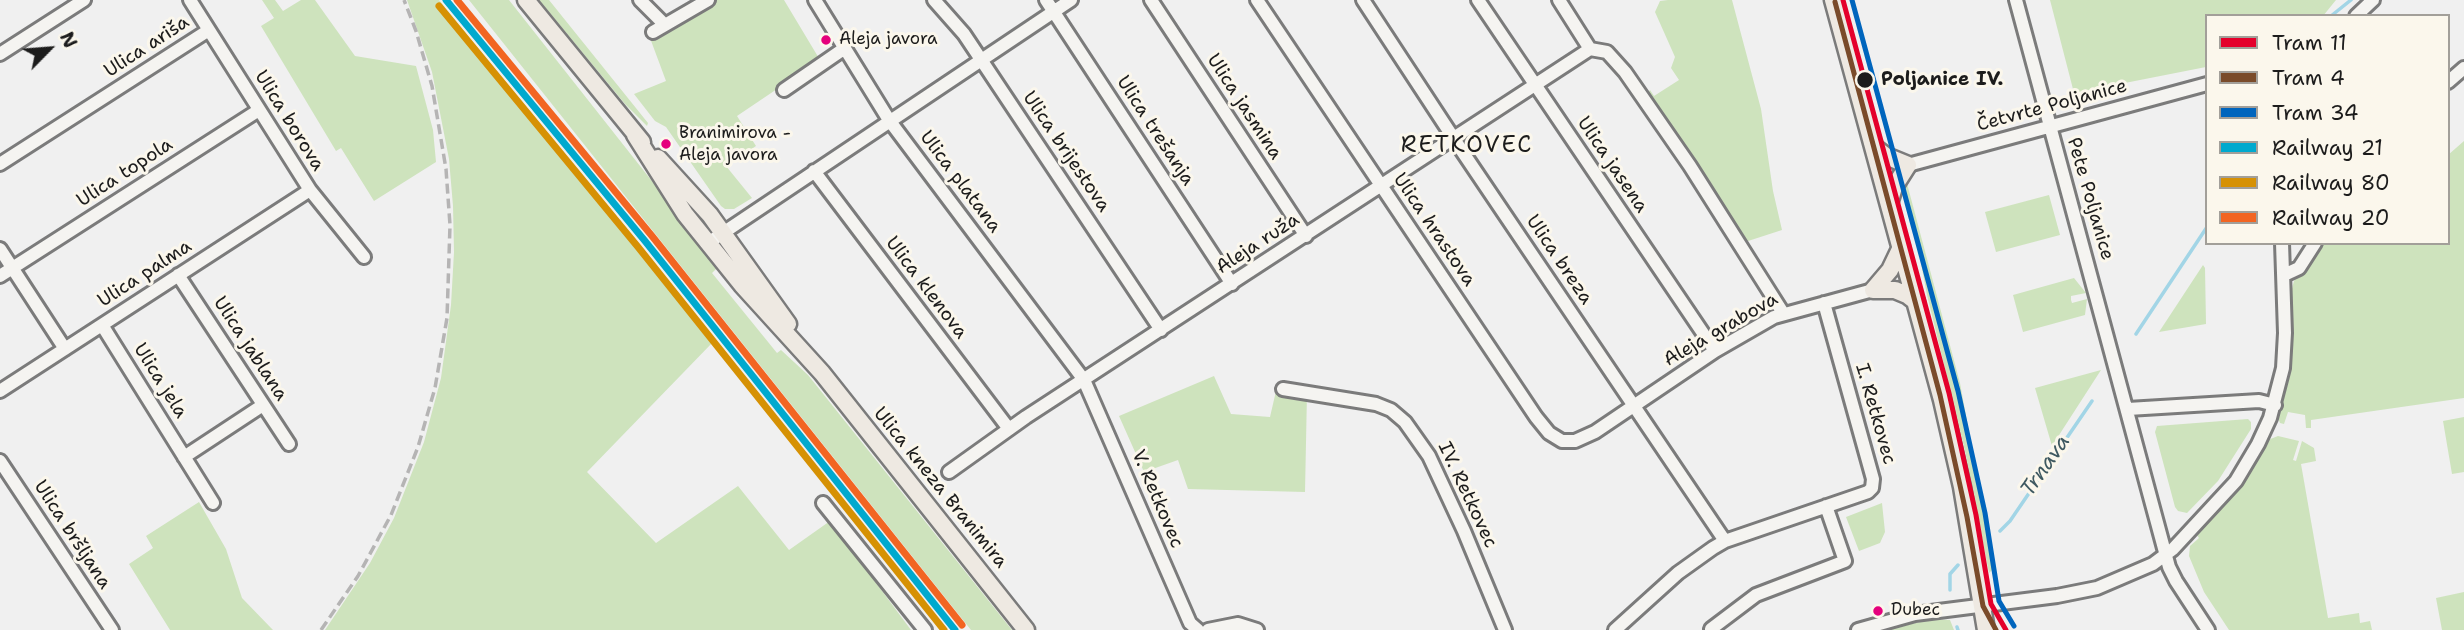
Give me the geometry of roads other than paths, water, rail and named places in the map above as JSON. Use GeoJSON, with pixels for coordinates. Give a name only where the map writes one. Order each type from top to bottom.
{"type":"FeatureCollection","features":[{"type":"Feature","properties":{"kind":"main road","name":"Ulica kneza Branimira"},"geometry":{"type":"LineString","coordinates":[[526,0],[635,135],[698,200],[822,373]]}},
{"type":"Feature","properties":{"kind":"main road"},"geometry":{"type":"LineString","coordinates":[[1833,0],[1916,303],[1959,476],[1986,630]]}},
{"type":"Feature","properties":{"kind":"main road","name":"Ulica kneza Branimira"},"geometry":{"type":"LineString","coordinates":[[635,135],[685,214],[822,373],[1026,630]]}},
{"type":"Feature","properties":{"kind":"main road"},"geometry":{"type":"LineString","coordinates":[[1873,146],[1885,156],[1908,165],[1894,187],[1889,204]]}},
{"type":"Feature","properties":{"kind":"main road"},"geometry":{"type":"LineString","coordinates":[[1873,290],[1890,270],[1901,247]]}},
{"type":"Feature","properties":{"kind":"main road"},"geometry":{"type":"LineString","coordinates":[[1873,290],[1895,290],[1908,295],[1916,303]]}},
{"type":"Feature","properties":{"kind":"street"},"geometry":{"type":"LineString","coordinates":[[0,54],[84,0]]}},
{"type":"Feature","properties":{"kind":"street","name":"Ulica borova"},"geometry":{"type":"LineString","coordinates":[[190,0],[310,190],[364,257]]}},
{"type":"Feature","properties":{"kind":"street"},"geometry":{"type":"LineString","coordinates":[[640,0],[659,28],[708,0]]}},
{"type":"Feature","properties":{"kind":"street","name":"Ulica platana"},"geometry":{"type":"LineString","coordinates":[[815,0],[889,120],[1084,380]]}},
{"type":"Feature","properties":{"kind":"street","name":"Ulica brijestova"},"geometry":{"type":"LineString","coordinates":[[934,0],[955,22],[1161,330]]}},
{"type":"Feature","properties":{"kind":"street","name":"Ulica trešanja"},"geometry":{"type":"LineString","coordinates":[[1046,0],[1232,284]]}},
{"type":"Feature","properties":{"kind":"street"},"geometry":{"type":"LineString","coordinates":[[708,243],[1071,0]]}},
{"type":"Feature","properties":{"kind":"street","name":"Ulica jasmina"},"geometry":{"type":"LineString","coordinates":[[1151,0],[1306,236]]}},
{"type":"Feature","properties":{"kind":"street","name":"Ulica hrastova"},"geometry":{"type":"LineString","coordinates":[[1256,0],[1536,417],[1549,433],[1562,440]]}},
{"type":"Feature","properties":{"kind":"street","name":"Ulica breza"},"geometry":{"type":"LineString","coordinates":[[1363,0],[1725,541]]}},
{"type":"Feature","properties":{"kind":"street","name":"Ulica jasena"},"geometry":{"type":"LineString","coordinates":[[1478,0],[1714,351]]}},
{"type":"Feature","properties":{"kind":"street"},"geometry":{"type":"LineString","coordinates":[[1559,0],[1590,49],[1607,52],[1625,72],[1690,166],[1783,313]]}},
{"type":"Feature","properties":{"kind":"street","name":"Pete Poljanice"},"geometry":{"type":"LineString","coordinates":[[2017,0],[2172,575],[2208,630]]}},
{"type":"Feature","properties":{"kind":"street"},"geometry":{"type":"LineString","coordinates":[[2358,14],[2373,0]]}},
{"type":"Feature","properties":{"kind":"street","name":"Ulica ariša"},"geometry":{"type":"LineString","coordinates":[[0,164],[209,30]]}},
{"type":"Feature","properties":{"kind":"street"},"geometry":{"type":"LineString","coordinates":[[784,90],[845,48]]}},
{"type":"Feature","properties":{"kind":"street","name":"Aleja ruža"},"geometry":{"type":"LineString","coordinates":[[949,472],[1009,429],[1590,49]]}},
{"type":"Feature","properties":{"kind":"street"},"geometry":{"type":"LineString","coordinates":[[2450,80],[2464,68]]}},
{"type":"Feature","properties":{"kind":"street","name":"Četvrte Poljanice"},"geometry":{"type":"LineString","coordinates":[[1908,165],[2205,85]]}},
{"type":"Feature","properties":{"kind":"street","name":"Ulica topola"},"geometry":{"type":"LineString","coordinates":[[0,276],[259,110]]}},
{"type":"Feature","properties":{"kind":"street","name":"Ulica klenova"},"geometry":{"type":"LineString","coordinates":[[814,171],[1009,429]]}},
{"type":"Feature","properties":{"kind":"street","name":"Ulica palma"},"geometry":{"type":"LineString","coordinates":[[0,391],[310,190]]}},
{"type":"Feature","properties":{"kind":"street"},"geometry":{"type":"LineString","coordinates":[[1858,630],[1915,614],[2057,596],[2097,588],[2143,569],[2166,555],[2236,481],[2258,444],[2275,405],[2283,368],[2285,333],[2282,245]]}},
{"type":"Feature","properties":{"kind":"street"},"geometry":{"type":"LineString","coordinates":[[2284,275],[2299,268],[2314,245]]}},
{"type":"Feature","properties":{"kind":"street"},"geometry":{"type":"LineString","coordinates":[[0,249],[65,349]]}},
{"type":"Feature","properties":{"kind":"street","name":"Ulica jablana"},"geometry":{"type":"LineString","coordinates":[[178,275],[289,444]]}},
{"type":"Feature","properties":{"kind":"street","name":"Aleja grabova"},"geometry":{"type":"LineString","coordinates":[[1562,440],[1575,441],[1595,432],[1714,351],[1783,313],[1873,290]]}},
{"type":"Feature","properties":{"kind":"street","name":"I. Retkovec"},"geometry":{"type":"LineString","coordinates":[[1615,630],[1687,566],[1725,541],[1868,492],[1874,479],[1824,303]]}},
{"type":"Feature","properties":{"kind":"street","name":"Ulica jela"},"geometry":{"type":"LineString","coordinates":[[102,325],[213,503]]}},
{"type":"Feature","properties":{"kind":"street","name":"V. Retkovec"},"geometry":{"type":"LineString","coordinates":[[1084,380],[1190,623],[1198,630]]}},
{"type":"Feature","properties":{"kind":"street","name":"IV. Retkovec"},"geometry":{"type":"LineString","coordinates":[[1283,389],[1376,404],[1391,410],[1405,422],[1429,456],[1505,630]]}},
{"type":"Feature","properties":{"kind":"street"},"geometry":{"type":"LineString","coordinates":[[2128,409],[2259,401],[2275,405]]}},
{"type":"Feature","properties":{"kind":"street"},"geometry":{"type":"LineString","coordinates":[[184,457],[263,405]]}},
{"type":"Feature","properties":{"kind":"street","name":"Ulica bršljana"},"geometry":{"type":"LineString","coordinates":[[0,461],[109,626]]}},
{"type":"Feature","properties":{"kind":"street"},"geometry":{"type":"LineString","coordinates":[[823,503],[925,630]]}},
{"type":"Feature","properties":{"kind":"street"},"geometry":{"type":"LineString","coordinates":[[1711,629],[1756,595],[1844,561],[1826,506]]}},
{"type":"Feature","properties":{"kind":"street"},"geometry":{"type":"LineString","coordinates":[[1208,630],[1238,624],[1257,630]]}},
{"type":"Feature","properties":{"kind":"street"},"geometry":{"type":"LineString","coordinates":[[95,630],[109,626]]}},
{"type":"Feature","properties":{"kind":"waterway","name":"Trnava"},"geometry":{"type":"LineString","coordinates":[[2334,14],[2351,0]]}},
{"type":"Feature","properties":{"kind":"waterway","name":"Trnava"},"geometry":{"type":"LineString","coordinates":[[2136,334],[2205,230]]}},
{"type":"Feature","properties":{"kind":"waterway","name":"Trnava"},"geometry":{"type":"LineString","coordinates":[[2000,531],[2010,521],[2092,401]]}},
{"type":"Feature","properties":{"kind":"waterway","name":"Trnava"},"geometry":{"type":"LineString","coordinates":[[1950,590],[1950,574],[1958,565]]}},
{"type":"Feature","properties":{"kind":"railway"},"geometry":{"type":"LineString","coordinates":[[321,630],[358,576],[391,515],[418,447],[435,388],[447,318],[450,225],[446,169],[432,86],[404,0]]}},
{"type":"Feature","properties":{"kind":"tram line","name":"11"},"geometry":{"type":"LineString","coordinates":[[1843,0],[1949,393],[1976,515],[1991,604],[2006,630]]}},
{"type":"Feature","properties":{"kind":"tram line","name":"34"},"geometry":{"type":"LineString","coordinates":[[1852,0],[1958,391],[1985,513],[1999,601],[2014,626]]}},
{"type":"Feature","properties":{"kind":"tram line","name":"4"},"geometry":{"type":"LineString","coordinates":[[1835,2],[1940,395],[1983,606],[1996,630]]}},
{"type":"Feature","properties":{"kind":"rail line","name":"21"},"geometry":{"type":"LineString","coordinates":[[446,0],[645,241],[955,630]]}},
{"type":"Feature","properties":{"kind":"rail line","name":"20"},"geometry":{"type":"LineString","coordinates":[[457,0],[652,236],[962,625]]}},
{"type":"Feature","properties":{"kind":"rail line","name":"80"},"geometry":{"type":"LineString","coordinates":[[439,6],[638,247],[944,630]]}},
{"type":"Feature","properties":{"kind":"place","name":"Aleja javora"},"geometry":{"type":"Point","coordinates":[826,40]}},
{"type":"Feature","properties":{"kind":"place","name":"Poljanice IV."},"geometry":{"type":"Point","coordinates":[1865,80]}},
{"type":"Feature","properties":{"kind":"place","name":"Branimirova - Aleja javora"},"geometry":{"type":"Point","coordinates":[666,144]}},
{"type":"Feature","properties":{"kind":"place","name":"Dubec"},"geometry":{"type":"Point","coordinates":[1878,611]}},
{"type":"Feature","properties":{"kind":"district","name":"RETKOVEC"},"geometry":{"type":"Point","coordinates":[1467,146]}}]}
